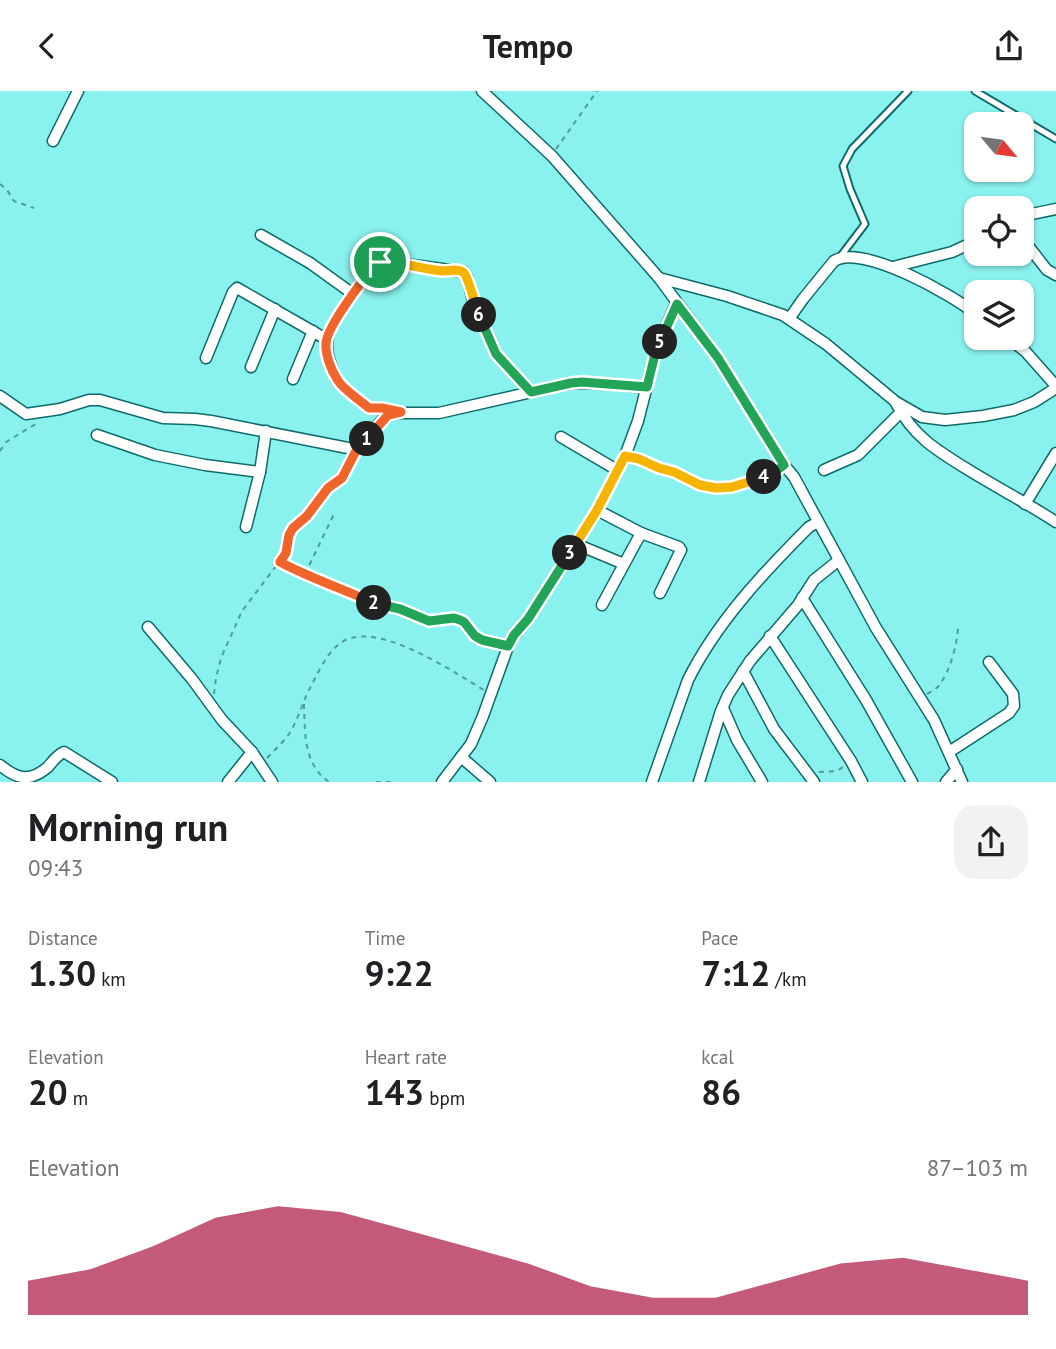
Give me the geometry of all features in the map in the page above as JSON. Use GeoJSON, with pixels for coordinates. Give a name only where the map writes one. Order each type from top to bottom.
{"type":"FeatureCollection","features":[{"type":"Feature","properties":{"kind":"street"},"geometry":{"type":"LineString","coordinates":[[53,141],[78,91]]}},
{"type":"Feature","properties":{"kind":"street"},"geometry":{"type":"LineString","coordinates":[[482,91],[552,156],[659,278],[718,358],[794,477],[876,628],[934,720],[962,782]]}},
{"type":"Feature","properties":{"kind":"street"},"geometry":{"type":"LineString","coordinates":[[1034,214],[1056,209]]}},
{"type":"Feature","properties":{"kind":"street"},"geometry":{"type":"LineString","coordinates":[[261,235],[310,263],[353,294]]}},
{"type":"Feature","properties":{"kind":"street"},"geometry":{"type":"LineString","coordinates":[[893,268],[964,246]]}},
{"type":"Feature","properties":{"kind":"street"},"geometry":{"type":"LineString","coordinates":[[1034,253],[1047,270],[1056,275]]}},
{"type":"Feature","properties":{"kind":"street"},"geometry":{"type":"LineString","coordinates":[[789,319],[834,261],[848,257],[876,261],[893,268],[964,305]]}},
{"type":"Feature","properties":{"kind":"street"},"geometry":{"type":"LineString","coordinates":[[531,392],[496,354],[464,272],[384,261],[377,265],[353,294],[326,339],[331,367],[341,386],[369,408],[419,414],[439,413],[571,383],[647,387]]}},
{"type":"Feature","properties":{"kind":"street"},"geometry":{"type":"LineString","coordinates":[[659,278],[754,304],[789,319],[826,344],[899,407],[932,419],[983,416],[1022,408],[1056,387],[1024,350]]}},
{"type":"Feature","properties":{"kind":"street"},"geometry":{"type":"LineString","coordinates":[[206,358],[237,288],[326,339]]}},
{"type":"Feature","properties":{"kind":"street"},"geometry":{"type":"LineString","coordinates":[[442,782],[476,732],[514,635],[528,619],[576,544],[625,456],[638,421],[656,350],[677,304]]}},
{"type":"Feature","properties":{"kind":"street"},"geometry":{"type":"LineString","coordinates":[[251,367],[275,309]]}},
{"type":"Feature","properties":{"kind":"street"},"geometry":{"type":"LineString","coordinates":[[293,379],[313,331]]}},
{"type":"Feature","properties":{"kind":"street"},"geometry":{"type":"LineString","coordinates":[[0,396],[26,414],[60,409],[89,400],[100,401],[163,418],[195,419],[350,449],[358,447],[388,415],[401,412]]}},
{"type":"Feature","properties":{"kind":"street"},"geometry":{"type":"LineString","coordinates":[[824,470],[858,455],[899,407]]}},
{"type":"Feature","properties":{"kind":"street"},"geometry":{"type":"LineString","coordinates":[[899,407],[918,435],[934,449],[1056,522]]}},
{"type":"Feature","properties":{"kind":"street"},"geometry":{"type":"LineString","coordinates":[[246,527],[260,472],[266,431]]}},
{"type":"Feature","properties":{"kind":"street"},"geometry":{"type":"LineString","coordinates":[[97,435],[155,455],[260,472]]}},
{"type":"Feature","properties":{"kind":"street"},"geometry":{"type":"LineString","coordinates":[[561,437],[617,470]]}},
{"type":"Feature","properties":{"kind":"street"},"geometry":{"type":"LineString","coordinates":[[1025,504],[1056,453]]}},
{"type":"Feature","properties":{"kind":"street"},"geometry":{"type":"LineString","coordinates":[[597,510],[641,533],[681,549],[660,593]]}},
{"type":"Feature","properties":{"kind":"street"},"geometry":{"type":"LineString","coordinates":[[652,782],[688,680],[700,659],[753,586],[809,527],[818,522]]}},
{"type":"Feature","properties":{"kind":"street"},"geometry":{"type":"LineString","coordinates":[[601,605],[641,533]]}},
{"type":"Feature","properties":{"kind":"street"},"geometry":{"type":"LineString","coordinates":[[576,544],[624,564]]}},
{"type":"Feature","properties":{"kind":"street"},"geometry":{"type":"LineString","coordinates":[[699,782],[728,695],[743,671],[802,599],[814,580],[839,561]]}},
{"type":"Feature","properties":{"kind":"street"},"geometry":{"type":"LineString","coordinates":[[802,599],[866,700],[912,782]]}},
{"type":"Feature","properties":{"kind":"street"},"geometry":{"type":"LineString","coordinates":[[149,627],[222,720],[251,752],[272,782]]}},
{"type":"Feature","properties":{"kind":"street"},"geometry":{"type":"LineString","coordinates":[[770,636],[862,782]]}},
{"type":"Feature","properties":{"kind":"street"},"geometry":{"type":"LineString","coordinates":[[949,753],[1009,713],[1014,706],[1013,694],[989,662]]}},
{"type":"Feature","properties":{"kind":"street"},"geometry":{"type":"LineString","coordinates":[[743,671],[774,729],[814,782]]}},
{"type":"Feature","properties":{"kind":"street"},"geometry":{"type":"LineString","coordinates":[[723,708],[737,740],[762,782]]}},
{"type":"Feature","properties":{"kind":"street"},"geometry":{"type":"LineString","coordinates":[[0,765],[25,781],[42,774],[58,754],[64,752],[113,782]]}},
{"type":"Feature","properties":{"kind":"street"},"geometry":{"type":"LineString","coordinates":[[228,782],[251,752]]}},
{"type":"Feature","properties":{"kind":"street"},"geometry":{"type":"LineString","coordinates":[[461,757],[490,782]]}},
{"type":"Feature","properties":{"kind":"street"},"geometry":{"type":"LineString","coordinates":[[946,782],[957,769]]}},
{"type":"Feature","properties":{"kind":"lane"},"geometry":{"type":"LineString","coordinates":[[840,258],[865,223],[850,189],[844,166],[852,149],[908,91]]}},
{"type":"Feature","properties":{"kind":"lane"},"geometry":{"type":"LineString","coordinates":[[975,91],[1056,139]]}},
{"type":"Feature","properties":{"kind":"path"},"geometry":{"type":"LineString","coordinates":[[552,156],[597,91]]}},
{"type":"Feature","properties":{"kind":"path"},"geometry":{"type":"LineString","coordinates":[[0,184],[15,201],[34,208]]}},
{"type":"Feature","properties":{"kind":"path"},"geometry":{"type":"LineString","coordinates":[[0,451],[6,442],[41,421]]}},
{"type":"Feature","properties":{"kind":"path"},"geometry":{"type":"LineString","coordinates":[[213,708],[221,658],[242,611],[286,553],[293,528],[307,516],[328,488],[342,478],[358,447]]}},
{"type":"Feature","properties":{"kind":"path"},"geometry":{"type":"LineString","coordinates":[[625,456],[674,472],[700,485],[716,488],[732,487],[764,477],[784,465]]}},
{"type":"Feature","properties":{"kind":"path"},"geometry":{"type":"LineString","coordinates":[[305,575],[334,514]]}},
{"type":"Feature","properties":{"kind":"path"},"geometry":{"type":"LineString","coordinates":[[280,562],[374,603],[400,609],[429,621],[454,618],[460,620],[482,640],[508,646]]}},
{"type":"Feature","properties":{"kind":"path"},"geometry":{"type":"LineString","coordinates":[[920,698],[936,689],[942,682],[958,641],[958,626]]}},
{"type":"Feature","properties":{"kind":"path"},"geometry":{"type":"LineString","coordinates":[[260,765],[288,735],[326,660],[338,645],[356,636],[371,635],[396,642],[491,694]]}},
{"type":"Feature","properties":{"kind":"path"},"geometry":{"type":"LineString","coordinates":[[304,702],[306,743],[312,765],[316,772],[329,782]]}},
{"type":"Feature","properties":{"kind":"path"},"geometry":{"type":"LineString","coordinates":[[807,772],[837,771],[851,761]]}},
{"type":"Feature","properties":{"kind":"path"},"geometry":{"type":"LineString","coordinates":[[376,782],[391,782]]}},
{"type":"Feature","properties":{"kind":"route"},"geometry":{"type":"LineString","coordinates":[[380,262],[464,272],[496,354],[531,392],[582,382],[647,387],[656,350],[677,304],[718,358],[784,465],[764,477],[732,487],[716,488],[700,485],[674,472],[625,456],[597,510],[508,646],[482,640],[460,620],[454,618],[429,621],[394,607],[374,603],[301,573],[280,562],[286,553],[293,528],[317,505],[328,488],[342,478],[358,447],[383,419],[392,413],[401,412],[369,408],[341,386],[331,367],[326,346],[328,333],[353,294],[380,262]]}}]}
